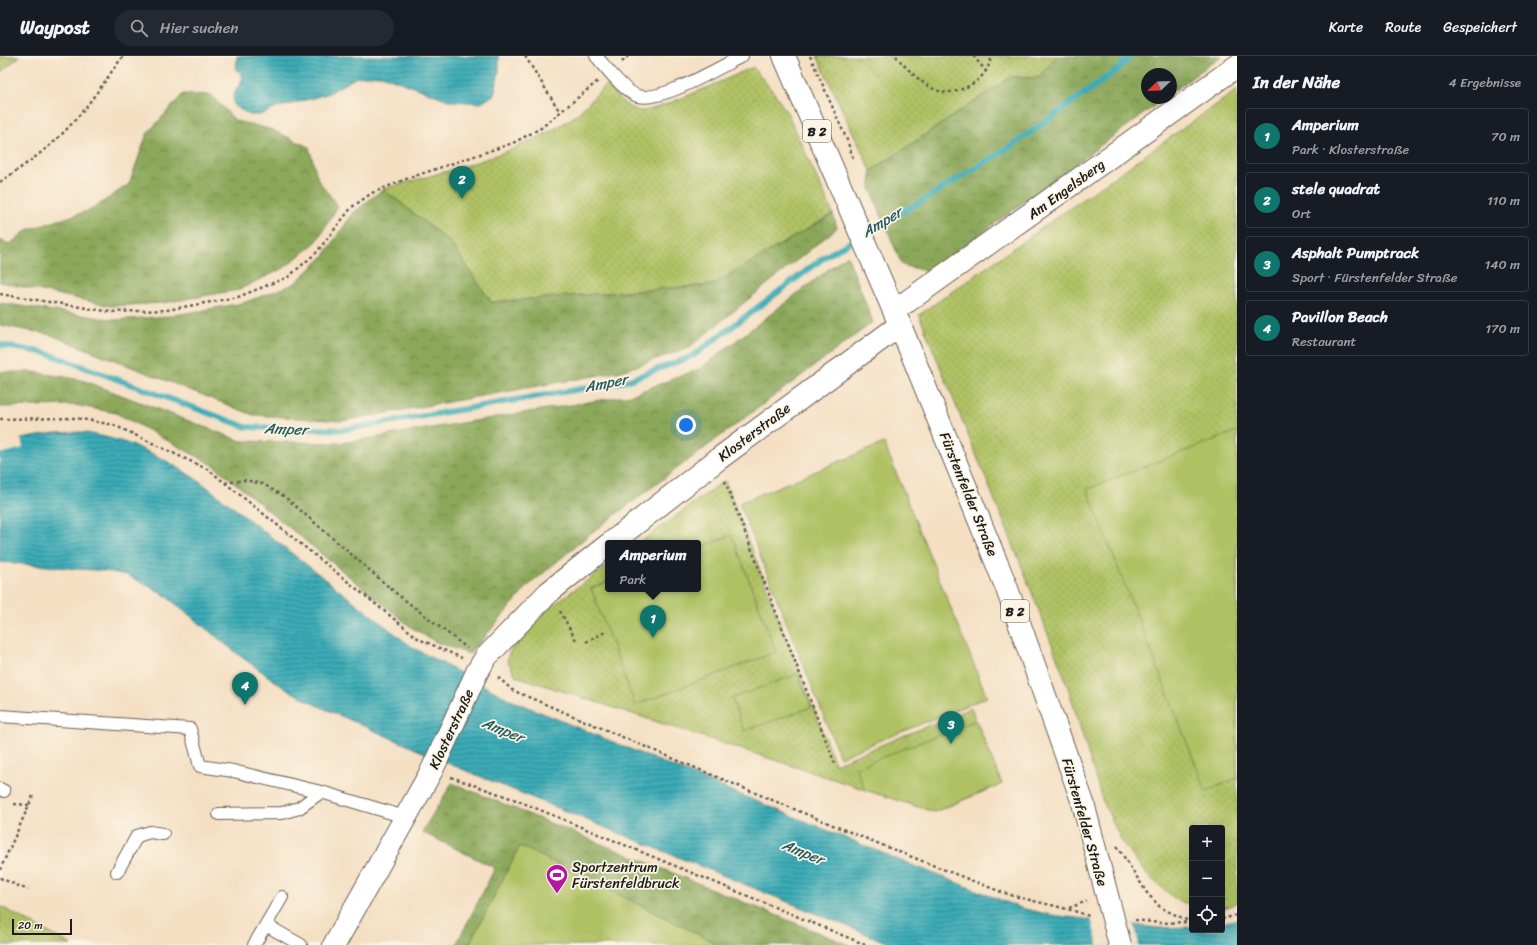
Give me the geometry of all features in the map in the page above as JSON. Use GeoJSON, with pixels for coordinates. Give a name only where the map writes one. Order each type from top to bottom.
{"type":"FeatureCollection","features":[{"type":"Feature","properties":{"kind":"street","name":"Fürstenfelder Straße"},"geometry":{"type":"LineString","coordinates":[[784,56],[850,205],[897,317],[1006,586],[1083,803],[1120,945]]}},
{"type":"Feature","properties":{"kind":"street","name":"Am Engelsberg"},"geometry":{"type":"LineString","coordinates":[[897,317],[908,301],[1237,66]]}},
{"type":"Feature","properties":{"kind":"street","name":"Klosterstraße"},"geometry":{"type":"LineString","coordinates":[[615,540],[897,317]]}},
{"type":"Feature","properties":{"kind":"street","name":"Klosterstraße"},"geometry":{"type":"LineString","coordinates":[[334,945],[434,765],[486,657],[522,618],[549,592],[605,547]]}},
{"type":"Feature","properties":{"kind":"lane"},"geometry":{"type":"LineString","coordinates":[[596,56],[627,89],[637,96],[650,98],[664,94],[742,56]]}},
{"type":"Feature","properties":{"kind":"lane"},"geometry":{"type":"LineString","coordinates":[[0,716],[190,729],[200,766],[232,771],[322,792],[405,817]]}},
{"type":"Feature","properties":{"kind":"lane"},"geometry":{"type":"LineString","coordinates":[[219,814],[282,813],[300,808],[322,792]]}},
{"type":"Feature","properties":{"kind":"lane"},"geometry":{"type":"LineString","coordinates":[[117,872],[137,836],[150,832],[164,834]]}},
{"type":"Feature","properties":{"kind":"lane"},"geometry":{"type":"LineString","coordinates":[[254,945],[282,896]]}},
{"type":"Feature","properties":{"kind":"lane"},"geometry":{"type":"LineString","coordinates":[[266,925],[300,945]]}},
{"type":"Feature","properties":{"kind":"path"},"geometry":{"type":"LineString","coordinates":[[0,182],[28,163],[76,119],[123,56]]}},
{"type":"Feature","properties":{"kind":"path"},"geometry":{"type":"LineString","coordinates":[[525,56],[560,112]]}},
{"type":"Feature","properties":{"kind":"path"},"geometry":{"type":"LineString","coordinates":[[810,56],[847,140],[854,162]]}},
{"type":"Feature","properties":{"kind":"path"},"geometry":{"type":"LineString","coordinates":[[896,56],[914,75],[932,87],[944,92],[970,86],[986,71],[992,56]]}},
{"type":"Feature","properties":{"kind":"path"},"geometry":{"type":"LineString","coordinates":[[973,56],[986,71]]}},
{"type":"Feature","properties":{"kind":"path"},"geometry":{"type":"LineString","coordinates":[[0,294],[111,312],[167,310],[238,297],[288,278],[316,254],[352,207],[372,193],[406,178],[513,144],[541,128],[610,71]]}},
{"type":"Feature","properties":{"kind":"path"},"geometry":{"type":"LineString","coordinates":[[0,419],[76,418],[114,425],[209,470],[418,639],[479,669],[494,673],[512,690],[726,781],[1000,891],[1032,901],[1068,908],[1089,916]]}},
{"type":"Feature","properties":{"kind":"path"},"geometry":{"type":"LineString","coordinates":[[717,460],[835,764]]}},
{"type":"Feature","properties":{"kind":"path"},"geometry":{"type":"LineString","coordinates":[[225,483],[245,480],[263,484],[286,497],[397,594],[470,651],[479,669]]}},
{"type":"Feature","properties":{"kind":"path"},"geometry":{"type":"LineString","coordinates":[[549,592],[577,642]]}},
{"type":"Feature","properties":{"kind":"path"},"geometry":{"type":"LineString","coordinates":[[586,642],[607,631]]}},
{"type":"Feature","properties":{"kind":"path"},"geometry":{"type":"LineString","coordinates":[[434,765],[866,945]]}},
{"type":"Feature","properties":{"kind":"path"},"geometry":{"type":"LineString","coordinates":[[0,870],[33,796]]}},
{"type":"Feature","properties":{"kind":"path"},"geometry":{"type":"LineString","coordinates":[[1116,844],[1146,893],[1161,908],[1189,921]]}},
{"type":"Feature","properties":{"kind":"path"},"geometry":{"type":"LineString","coordinates":[[0,878],[28,890]]}},
{"type":"Feature","properties":{"kind":"path"},"geometry":{"type":"LineString","coordinates":[[1068,908],[1086,902]]}},
{"type":"Feature","properties":{"kind":"path"},"geometry":{"type":"LineString","coordinates":[[1225,918],[1237,915]]}},
{"type":"Feature","properties":{"kind":"path"},"geometry":{"type":"LineString","coordinates":[[1133,919],[1160,923],[1189,922]]}},
{"type":"Feature","properties":{"kind":"green space"},"geometry":{"type":"Polygon","coordinates":[[[0,56],[20,56],[0,73],[0,56]]]}},
{"type":"Feature","properties":{"kind":"green space"},"geometry":{"type":"Polygon","coordinates":[[[817,56],[1057,56],[1038,78],[1011,77],[871,171],[817,56]]]}},
{"type":"Feature","properties":{"kind":"green space"},"geometry":{"type":"Polygon","coordinates":[[[1057,56],[1221,56],[1177,89],[1177,68],[1141,68],[1141,104],[1157,104],[929,272],[902,265],[870,188],[871,171],[1011,77],[1038,78],[1057,56]]]}},
{"type":"Feature","properties":{"kind":"green space"},"geometry":{"type":"Polygon","coordinates":[[[753,67],[775,94],[788,114],[833,214],[712,285],[491,302],[451,243],[383,189],[455,169],[503,153],[548,133],[569,120],[584,108],[607,84],[629,107],[639,111],[660,107],[676,101],[753,67]]]}},
{"type":"Feature","properties":{"kind":"green space"},"geometry":{"type":"Polygon","coordinates":[[[1237,90],[1237,903],[1225,908],[1225,825],[1189,825],[1189,904],[1179,902],[1146,874],[1122,842],[1102,799],[1066,681],[1022,567],[919,315],[1237,90]]]}},
{"type":"Feature","properties":{"kind":"green space"},"geometry":{"type":"Polygon","coordinates":[[[183,94],[211,95],[236,121],[270,129],[309,147],[318,180],[338,206],[316,242],[284,268],[238,290],[163,303],[111,306],[0,282],[0,240],[10,244],[27,230],[91,210],[129,184],[147,134],[183,94]]]}},
{"type":"Feature","properties":{"kind":"green space"},"geometry":{"type":"Polygon","coordinates":[[[383,189],[451,243],[491,302],[712,285],[833,214],[837,228],[688,348],[622,371],[342,421],[253,415],[51,335],[0,325],[0,303],[115,320],[170,316],[243,303],[294,284],[323,257],[353,213],[383,189]]]}},
{"type":"Feature","properties":{"kind":"green space"},"geometry":{"type":"Polygon","coordinates":[[[847,255],[873,322],[591,533],[528,586],[470,654],[436,642],[412,628],[213,465],[116,413],[75,405],[0,407],[0,372],[34,372],[82,380],[241,441],[341,443],[631,395],[701,368],[847,255]]]}},
{"type":"Feature","properties":{"kind":"green space"},"geometry":{"type":"Polygon","coordinates":[[[1237,431],[1237,778],[1206,791],[1087,489],[1237,431]]]}},
{"type":"Feature","properties":{"kind":"green space"},"geometry":{"type":"Polygon","coordinates":[[[884,443],[987,697],[840,757],[739,503],[884,443]]]}},
{"type":"Feature","properties":{"kind":"green space"},"geometry":{"type":"Polygon","coordinates":[[[725,480],[835,764],[971,708],[1002,784],[934,812],[516,676],[507,660],[512,647],[522,634],[550,608],[605,568],[605,592],[701,592],[701,540],[643,540],[725,480]]]}},
{"type":"Feature","properties":{"kind":"green space"},"geometry":{"type":"Polygon","coordinates":[[[732,535],[776,652],[635,705],[591,588],[605,583],[605,592],[701,592],[701,547],[732,535]]]}},
{"type":"Feature","properties":{"kind":"green space"},"geometry":{"type":"Polygon","coordinates":[[[798,674],[811,707],[744,731],[732,698],[798,674]]]}},
{"type":"Feature","properties":{"kind":"green space"},"geometry":{"type":"Polygon","coordinates":[[[976,720],[1002,784],[934,812],[865,790],[856,768],[976,720]]]}},
{"type":"Feature","properties":{"kind":"green space"},"geometry":{"type":"Polygon","coordinates":[[[452,783],[849,945],[720,945],[520,846],[469,945],[456,945],[495,868],[422,832],[452,783]]]}},
{"type":"Feature","properties":{"kind":"green space","name":"Sportzentrum Fürstenfeldbruck"},"geometry":{"type":"Polygon","coordinates":[[[520,846],[720,945],[469,945],[520,846]]]}},
{"type":"Feature","properties":{"kind":"green space"},"geometry":{"type":"Polygon","coordinates":[[[0,906],[7,910],[72,945],[0,945],[0,906]]]}},
{"type":"Feature","properties":{"kind":"water"},"geometry":{"type":"Polygon","coordinates":[[[237,56],[499,56],[499,72],[494,95],[481,103],[451,101],[381,75],[357,77],[327,94],[277,108],[260,115],[250,115],[234,106],[233,96],[243,78],[241,73],[236,70],[237,56]]]}},
{"type":"Feature","properties":{"kind":"water"},"geometry":{"type":"Polygon","coordinates":[[[80,432],[115,439],[144,450],[172,464],[202,483],[412,647],[511,700],[892,857],[1021,908],[1051,915],[1159,928],[1189,927],[1189,933],[1225,933],[1225,922],[1237,919],[1237,945],[893,945],[452,765],[316,705],[283,687],[240,656],[162,593],[127,575],[104,571],[0,562],[0,451],[21,439],[54,433],[80,432]]]}},
{"type":"Feature","properties":{"kind":"pier"},"geometry":{"type":"Polygon","coordinates":[[[21,439],[23,448],[0,454],[0,449],[15,440],[21,439]]]}},
{"type":"Feature","properties":{"kind":"pier"},"geometry":{"type":"Polygon","coordinates":[[[1091,918],[1134,923],[1139,945],[1098,945],[1091,918]]]}},
{"type":"Feature","properties":{"kind":"waterway","name":"Amper"},"geometry":{"type":"LineString","coordinates":[[0,345],[46,353],[246,427],[343,430],[626,381],[693,356],[826,256],[920,202],[1013,145],[1117,70],[1131,56]]}},
{"type":"Feature","properties":{"kind":"place","name":"stele quadrat"},"geometry":{"type":"Point","coordinates":[462,199]}},
{"type":"Feature","properties":{"kind":"place","name":"Amperium"},"geometry":{"type":"Point","coordinates":[653,638]}},
{"type":"Feature","properties":{"kind":"place","name":"Pavillon Beach"},"geometry":{"type":"Point","coordinates":[245,705]}},
{"type":"Feature","properties":{"kind":"place","name":"Asphalt Pumptrack"},"geometry":{"type":"Point","coordinates":[951,744]}},
{"type":"Feature","properties":{"kind":"place","name":"Sportzentrum Fürstenfeldbruck"},"geometry":{"type":"Point","coordinates":[557,894]}}]}
